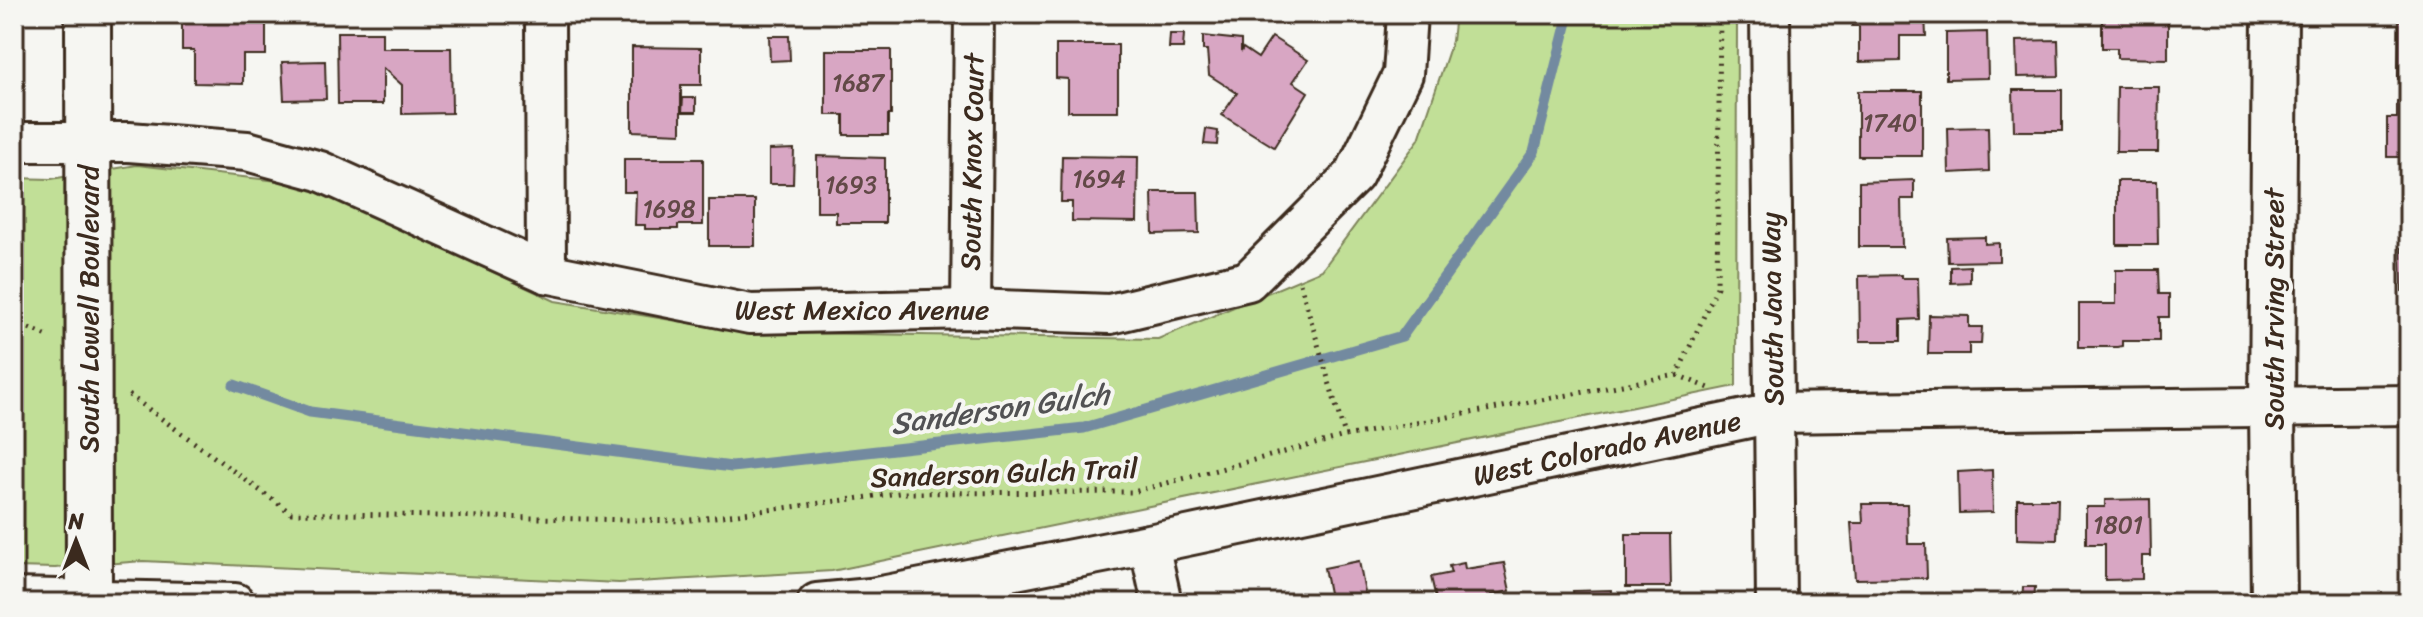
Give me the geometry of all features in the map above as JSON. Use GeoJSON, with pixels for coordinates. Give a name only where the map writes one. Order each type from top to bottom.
{"type":"FeatureCollection","features":[{"type":"Feature","properties":{"kind":"street","name":"South Lowell Boulevard"},"geometry":{"type":"LineString","coordinates":[[88,14],[89,601]]}},
{"type":"Feature","properties":{"kind":"street"},"geometry":{"type":"LineString","coordinates":[[545,14],[546,273]]}},
{"type":"Feature","properties":{"kind":"street","name":"South Knox Court"},"geometry":{"type":"LineString","coordinates":[[971,309],[974,14]]}},
{"type":"Feature","properties":{"kind":"street","name":"West Mexico Avenue"},"geometry":{"type":"LineString","coordinates":[[14,142],[129,142],[247,151],[320,171],[546,273],[750,314],[971,309],[1110,314],[1248,281],[1354,175],[1403,74],[1407,14]]}},
{"type":"Feature","properties":{"kind":"street","name":"South Java Way"},"geometry":{"type":"LineString","coordinates":[[1770,14],[1776,603]]}},
{"type":"Feature","properties":{"kind":"street","name":"South Irving Street"},"geometry":{"type":"LineString","coordinates":[[2274,603],[2275,14]]}},
{"type":"Feature","properties":{"kind":"street","name":"West Colorado Avenue"},"geometry":{"type":"LineString","coordinates":[[817,603],[871,598],[1149,544],[1773,413],[2409,405]]}},
{"type":"Feature","properties":{"kind":"street"},"geometry":{"type":"LineString","coordinates":[[1149,544],[1162,603]]}},
{"type":"Feature","properties":{"kind":"street"},"geometry":{"type":"LineString","coordinates":[[14,598],[235,603]]}},
{"type":"Feature","properties":{"kind":"path","name":"Sanderson Gulch Trail"},"geometry":{"type":"LineString","coordinates":[[14,329],[24,326],[45,333],[291,513],[683,521],[899,493],[1133,492],[1345,436],[1677,375],[1717,287],[1720,14]]}},
{"type":"Feature","properties":{"kind":"path"},"geometry":{"type":"LineString","coordinates":[[1309,317],[1345,436]]}},
{"type":"Feature","properties":{"kind":"green space"},"geometry":{"type":"Polygon","coordinates":[[[1455,14],[1737,14],[1736,386],[832,571],[619,583],[143,561],[55,568],[14,567],[14,178],[51,179],[137,165],[305,184],[555,301],[745,332],[1158,339],[1322,270],[1419,139],[1452,41],[1455,14]]]}},
{"type":"Feature","properties":{"kind":"building"},"geometry":{"type":"Polygon","coordinates":[[[1852,14],[1925,14],[1926,36],[1900,36],[1900,61],[1859,62],[1859,26],[1852,26],[1852,14]]]}},
{"type":"Feature","properties":{"kind":"building"},"geometry":{"type":"Polygon","coordinates":[[[2399,14],[2409,14],[2409,79],[2398,79],[2399,14]]]}},
{"type":"Feature","properties":{"kind":"building"},"geometry":{"type":"Polygon","coordinates":[[[2102,15],[2168,16],[2168,59],[2117,58],[2117,48],[2102,48],[2102,15]]]}},
{"type":"Feature","properties":{"kind":"building"},"geometry":{"type":"Polygon","coordinates":[[[182,17],[266,18],[266,55],[243,55],[243,84],[194,83],[194,50],[182,50],[182,17]]]}},
{"type":"Feature","properties":{"kind":"building"},"geometry":{"type":"Polygon","coordinates":[[[337,32],[382,32],[382,48],[451,48],[452,113],[402,114],[402,85],[383,68],[383,104],[338,104],[337,32]]]}},
{"type":"Feature","properties":{"kind":"building"},"geometry":{"type":"Polygon","coordinates":[[[1987,32],[1988,78],[1946,79],[1946,33],[1987,32]]]}},
{"type":"Feature","properties":{"kind":"building"},"geometry":{"type":"Polygon","coordinates":[[[1170,34],[1184,34],[1183,48],[1169,48],[1170,34]]]}},
{"type":"Feature","properties":{"kind":"building"},"geometry":{"type":"Polygon","coordinates":[[[769,36],[789,36],[790,60],[770,61],[769,36]]]}},
{"type":"Feature","properties":{"kind":"building"},"geometry":{"type":"Polygon","coordinates":[[[1203,36],[1241,40],[1241,52],[1243,48],[1258,58],[1272,37],[1308,60],[1293,82],[1308,92],[1274,147],[1222,115],[1237,93],[1209,75],[1203,36]]]}},
{"type":"Feature","properties":{"kind":"building"},"geometry":{"type":"Polygon","coordinates":[[[2058,40],[2059,76],[2017,77],[2016,41],[2058,40]]]}},
{"type":"Feature","properties":{"kind":"building"},"geometry":{"type":"Polygon","coordinates":[[[1056,45],[1118,45],[1118,111],[1068,111],[1068,79],[1056,78],[1056,45]]]}},
{"type":"Feature","properties":{"kind":"building"},"geometry":{"type":"Polygon","coordinates":[[[632,47],[701,48],[701,85],[681,85],[681,133],[632,131],[632,47]]]}},
{"type":"Feature","properties":{"kind":"building"},"geometry":{"type":"Polygon","coordinates":[[[826,50],[891,50],[888,135],[844,135],[844,115],[826,115],[826,50]]]}},
{"type":"Feature","properties":{"kind":"building"},"geometry":{"type":"Polygon","coordinates":[[[325,61],[326,99],[284,100],[282,62],[325,61]]]}},
{"type":"Feature","properties":{"kind":"building"},"geometry":{"type":"Polygon","coordinates":[[[2117,87],[2159,87],[2158,152],[2116,152],[2117,87]]]}},
{"type":"Feature","properties":{"kind":"building"},"geometry":{"type":"Polygon","coordinates":[[[2013,90],[2062,90],[2062,131],[2014,131],[2013,90]]]}},
{"type":"Feature","properties":{"kind":"building"},"geometry":{"type":"Polygon","coordinates":[[[1858,91],[1922,91],[1922,156],[1858,156],[1858,91]]]}},
{"type":"Feature","properties":{"kind":"building"},"geometry":{"type":"Polygon","coordinates":[[[683,98],[696,98],[696,112],[682,112],[683,98]]]}},
{"type":"Feature","properties":{"kind":"building"},"geometry":{"type":"Polygon","coordinates":[[[2397,102],[2409,102],[2409,157],[2387,157],[2387,118],[2397,118],[2397,102]]]}},
{"type":"Feature","properties":{"kind":"building"},"geometry":{"type":"Polygon","coordinates":[[[1988,127],[1989,171],[1949,173],[1948,128],[1988,127]]]}},
{"type":"Feature","properties":{"kind":"building"},"geometry":{"type":"Polygon","coordinates":[[[1206,129],[1218,131],[1217,145],[1204,144],[1206,129]]]}},
{"type":"Feature","properties":{"kind":"building"},"geometry":{"type":"Polygon","coordinates":[[[794,149],[793,184],[769,184],[769,150],[794,149]]]}},
{"type":"Feature","properties":{"kind":"building"},"geometry":{"type":"Polygon","coordinates":[[[817,156],[885,158],[885,223],[836,223],[836,212],[817,212],[817,156]]]}},
{"type":"Feature","properties":{"kind":"building"},"geometry":{"type":"Polygon","coordinates":[[[1062,156],[1138,157],[1137,222],[1072,221],[1072,202],[1061,202],[1062,156]]]}},
{"type":"Feature","properties":{"kind":"building"},"geometry":{"type":"Polygon","coordinates":[[[624,159],[703,159],[703,225],[645,229],[645,225],[635,225],[636,192],[624,192],[624,159]]]}},
{"type":"Feature","properties":{"kind":"building"},"geometry":{"type":"Polygon","coordinates":[[[1914,180],[1914,199],[1901,199],[1902,247],[1859,247],[1859,182],[1914,180]]]}},
{"type":"Feature","properties":{"kind":"building"},"geometry":{"type":"Polygon","coordinates":[[[2117,181],[2157,181],[2158,245],[2117,245],[2117,181]]]}},
{"type":"Feature","properties":{"kind":"building"},"geometry":{"type":"Polygon","coordinates":[[[1152,192],[1198,192],[1199,233],[1153,234],[1152,192]]]}},
{"type":"Feature","properties":{"kind":"building"},"geometry":{"type":"Polygon","coordinates":[[[709,200],[755,200],[755,246],[709,246],[709,200]]]}},
{"type":"Feature","properties":{"kind":"building"},"geometry":{"type":"Polygon","coordinates":[[[1985,237],[1985,244],[1999,243],[1999,261],[1948,262],[1947,238],[1985,237]]]}},
{"type":"Feature","properties":{"kind":"building"},"geometry":{"type":"Polygon","coordinates":[[[2401,248],[2409,248],[2409,291],[2402,291],[2401,248]]]}},
{"type":"Feature","properties":{"kind":"building"},"geometry":{"type":"Polygon","coordinates":[[[1970,266],[1970,282],[1951,283],[1951,267],[1970,266]]]}},
{"type":"Feature","properties":{"kind":"building"},"geometry":{"type":"Polygon","coordinates":[[[2116,270],[2158,270],[2159,294],[2169,294],[2169,317],[2159,317],[2159,341],[2122,341],[2122,346],[2117,347],[2079,347],[2079,304],[2116,304],[2116,270]]]}},
{"type":"Feature","properties":{"kind":"building"},"geometry":{"type":"Polygon","coordinates":[[[1901,275],[1901,278],[1918,278],[1919,319],[1901,320],[1901,341],[1860,341],[1859,276],[1901,275]]]}},
{"type":"Feature","properties":{"kind":"building"},"geometry":{"type":"Polygon","coordinates":[[[1929,315],[1969,316],[1969,327],[1982,327],[1981,344],[1969,344],[1969,354],[1928,354],[1929,315]]]}},
{"type":"Feature","properties":{"kind":"building"},"geometry":{"type":"Polygon","coordinates":[[[1992,470],[1993,512],[1959,513],[1958,472],[1992,470]]]}},
{"type":"Feature","properties":{"kind":"building"},"geometry":{"type":"Polygon","coordinates":[[[2017,499],[2058,499],[2057,540],[2017,539],[2017,499]]]}},
{"type":"Feature","properties":{"kind":"building"},"geometry":{"type":"Polygon","coordinates":[[[2150,499],[2151,556],[2142,556],[2142,579],[2105,580],[2105,544],[2086,544],[2086,507],[2105,507],[2105,500],[2150,499]]]}},
{"type":"Feature","properties":{"kind":"building"},"geometry":{"type":"Polygon","coordinates":[[[1862,504],[1907,504],[1908,544],[1926,544],[1927,578],[1855,579],[1851,523],[1863,523],[1862,504]]]}},
{"type":"Feature","properties":{"kind":"building"},"geometry":{"type":"Polygon","coordinates":[[[1626,534],[1670,534],[1671,587],[1626,587],[1626,534]]]}},
{"type":"Feature","properties":{"kind":"building"},"geometry":{"type":"Polygon","coordinates":[[[1359,561],[1366,598],[1331,603],[1324,568],[1359,561]]]}},
{"type":"Feature","properties":{"kind":"building"},"geometry":{"type":"Polygon","coordinates":[[[1464,563],[1465,569],[1504,563],[1510,591],[1491,595],[1492,603],[1437,603],[1431,577],[1451,573],[1449,566],[1464,563]]]}},
{"type":"Feature","properties":{"kind":"building"},"geometry":{"type":"Polygon","coordinates":[[[2023,587],[2035,587],[2034,603],[2022,603],[2023,587]]]}},
{"type":"Feature","properties":{"kind":"building"},"geometry":{"type":"Polygon","coordinates":[[[1611,590],[1612,603],[1574,603],[1573,591],[1611,590]]]}},
{"type":"Feature","properties":{"kind":"waterway","name":"Sanderson Gulch"},"geometry":{"type":"LineString","coordinates":[[234,385],[310,412],[732,467],[1084,428],[1402,336],[1534,152],[1569,14]]}}]}
